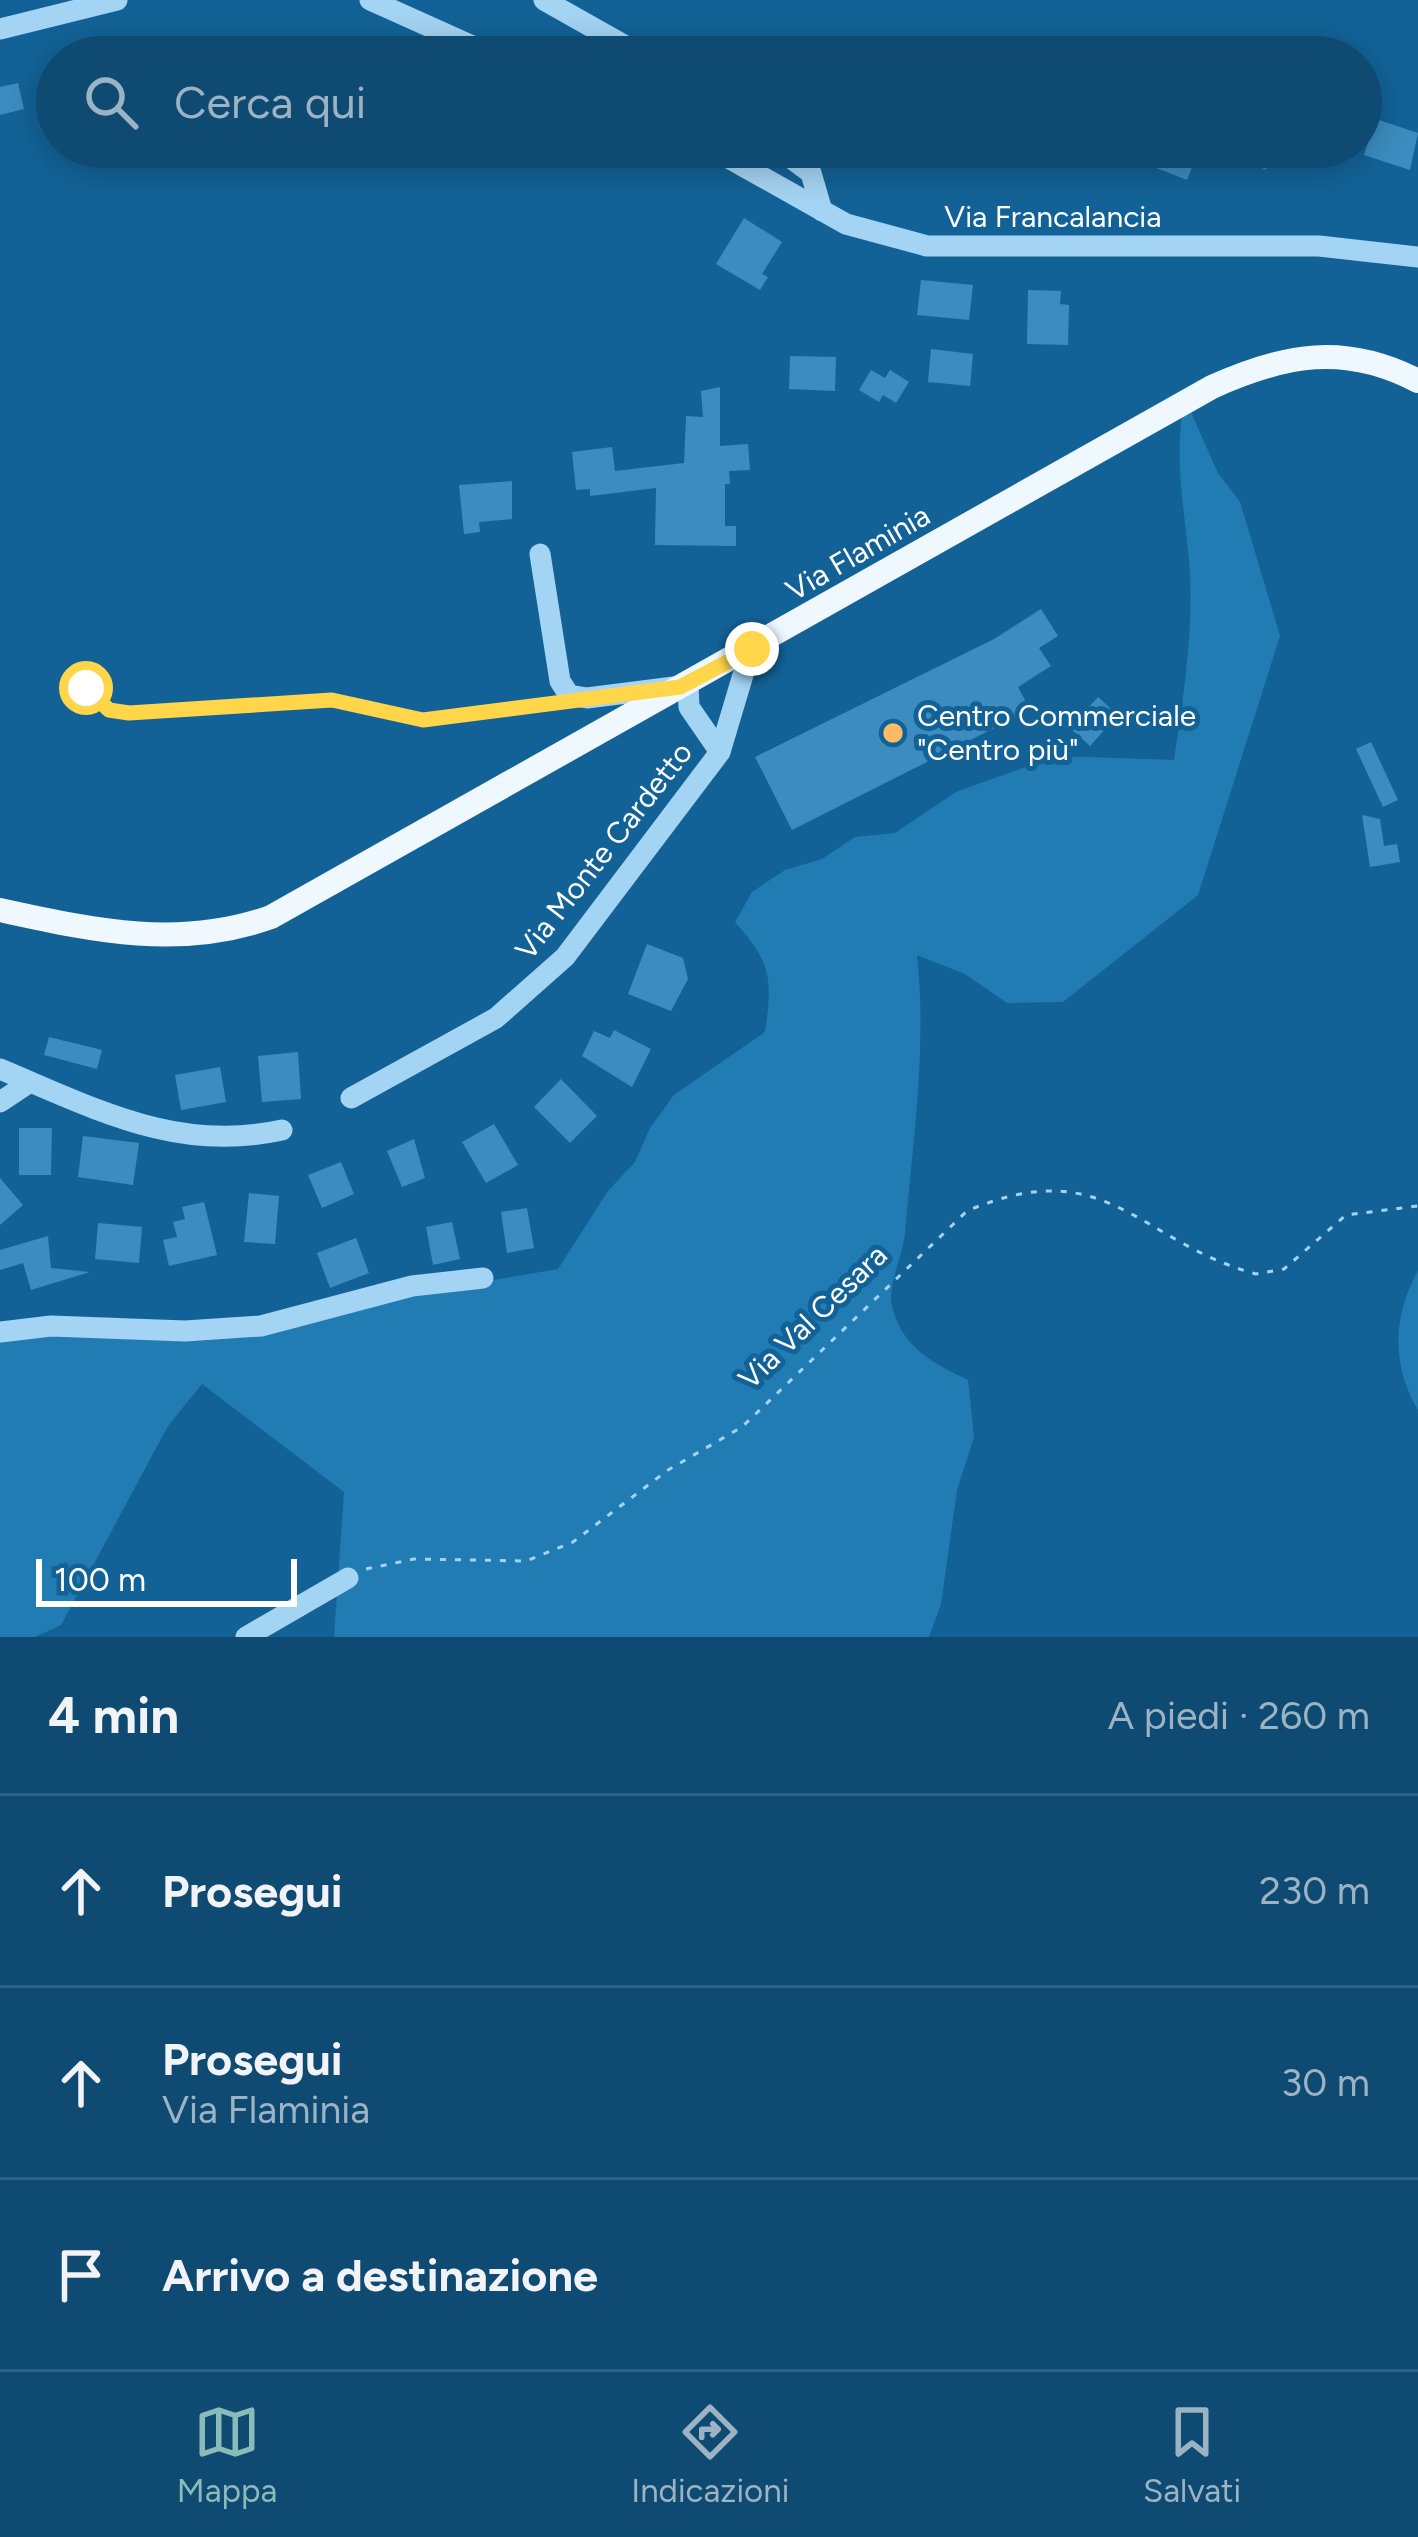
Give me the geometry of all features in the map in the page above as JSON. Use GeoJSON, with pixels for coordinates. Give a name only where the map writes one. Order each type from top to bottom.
{"type":"FeatureCollection","features":[{"type":"Feature","properties":{"kind":"main road","name":"Via Flaminia"},"geometry":{"type":"LineString","coordinates":[[0,910],[144,936],[210,933],[255,922],[318,895],[1234,377],[1286,359],[1327,354],[1372,362],[1418,381]]}},
{"type":"Feature","properties":{"kind":"street"},"geometry":{"type":"LineString","coordinates":[[370,0],[450,36]]}},
{"type":"Feature","properties":{"kind":"street"},"geometry":{"type":"LineString","coordinates":[[544,0],[608,36]]}},
{"type":"Feature","properties":{"kind":"street"},"geometry":{"type":"LineString","coordinates":[[0,29],[114,1]]}},
{"type":"Feature","properties":{"kind":"street","name":"Via Francalancia"},"geometry":{"type":"LineString","coordinates":[[746,168],[822,211],[874,233],[927,246],[1318,246],[1418,257]]}},
{"type":"Feature","properties":{"kind":"street"},"geometry":{"type":"LineString","coordinates":[[804,168],[811,173],[822,211]]}},
{"type":"Feature","properties":{"kind":"street"},"geometry":{"type":"LineString","coordinates":[[539,554],[560,681],[575,697],[684,686],[688,707],[720,752]]}},
{"type":"Feature","properties":{"kind":"street","name":"Via Monte Cardetto"},"geometry":{"type":"LineString","coordinates":[[351,1098],[470,1035],[538,985],[613,898],[720,752],[752,649]]}},
{"type":"Feature","properties":{"kind":"street"},"geometry":{"type":"LineString","coordinates":[[722,665],[736,674],[742,688]]}},
{"type":"Feature","properties":{"kind":"street"},"geometry":{"type":"LineString","coordinates":[[0,1069],[197,1138],[282,1130]]}},
{"type":"Feature","properties":{"kind":"street"},"geometry":{"type":"LineString","coordinates":[[0,1102],[30,1082]]}},
{"type":"Feature","properties":{"kind":"street"},"geometry":{"type":"LineString","coordinates":[[0,1332],[51,1326],[185,1331],[261,1326],[412,1286],[483,1278]]}},
{"type":"Feature","properties":{"kind":"street"},"geometry":{"type":"LineString","coordinates":[[246,1637],[348,1578]]}},
{"type":"Feature","properties":{"kind":"path"},"geometry":{"type":"LineString","coordinates":[[86,688],[109,710],[129,713],[332,700],[423,720],[575,697]]}},
{"type":"Feature","properties":{"kind":"path","name":"Via Val Cesara"},"geometry":{"type":"LineString","coordinates":[[348,1578],[404,1560],[526,1561],[573,1542],[668,1470],[742,1426],[968,1211],[1015,1190],[1088,1192],[1256,1274],[1284,1269],[1320,1232],[1346,1215],[1418,1207]]}},
{"type":"Feature","properties":{"kind":"shaded area"},"geometry":{"type":"Polygon","coordinates":[[[1185,399],[1218,473],[1240,502],[1280,636],[1198,895],[1063,1002],[1007,1003],[965,974],[917,955],[918,1094],[905,1233],[891,1298],[897,1321],[911,1343],[968,1380],[974,1437],[957,1490],[941,1604],[929,1637],[334,1637],[344,1492],[202,1384],[168,1426],[61,1625],[35,1637],[0,1637],[0,1340],[57,1329],[163,1336],[558,1269],[608,1191],[635,1162],[650,1128],[674,1095],[765,1032],[766,972],[756,948],[735,922],[752,892],[785,870],[822,859],[855,837],[895,833],[956,792],[1056,756],[1174,760],[1190,621],[1180,465],[1185,399]]]}},
{"type":"Feature","properties":{"kind":"shaded area"},"geometry":{"type":"Polygon","coordinates":[[[1418,1271],[1418,1410],[1403,1376],[1398,1341],[1403,1306],[1418,1271]]]}},
{"type":"Feature","properties":{"kind":"building"},"geometry":{"type":"Polygon","coordinates":[[[18,83],[24,109],[0,115],[0,87],[18,83]]]}},
{"type":"Feature","properties":{"kind":"building"},"geometry":{"type":"Polygon","coordinates":[[[1382,121],[1418,133],[1410,170],[1382,161],[1382,121]]]}},
{"type":"Feature","properties":{"kind":"building"},"geometry":{"type":"Polygon","coordinates":[[[1156,168],[1192,168],[1187,180],[1156,168]]]}},
{"type":"Feature","properties":{"kind":"building"},"geometry":{"type":"Polygon","coordinates":[[[744,218],[782,242],[762,274],[768,277],[760,290],[716,264],[744,218]]]}},
{"type":"Feature","properties":{"kind":"building"},"geometry":{"type":"Polygon","coordinates":[[[921,280],[973,285],[969,320],[917,315],[921,280]]]}},
{"type":"Feature","properties":{"kind":"building"},"geometry":{"type":"Polygon","coordinates":[[[1028,290],[1061,291],[1060,304],[1069,305],[1068,345],[1027,344],[1028,290]]]}},
{"type":"Feature","properties":{"kind":"building"},"geometry":{"type":"Polygon","coordinates":[[[931,349],[973,354],[970,386],[928,382],[931,349]]]}},
{"type":"Feature","properties":{"kind":"building"},"geometry":{"type":"Polygon","coordinates":[[[790,356],[836,357],[835,391],[789,389],[790,356]]]}},
{"type":"Feature","properties":{"kind":"building"},"geometry":{"type":"Polygon","coordinates":[[[871,370],[885,378],[890,370],[909,382],[896,403],[883,395],[879,402],[859,390],[871,370]]]}},
{"type":"Feature","properties":{"kind":"building"},"geometry":{"type":"Polygon","coordinates":[[[720,387],[720,446],[748,444],[750,470],[729,471],[730,484],[725,484],[725,526],[736,526],[736,546],[655,545],[656,488],[590,496],[590,489],[576,490],[572,452],[612,447],[615,471],[684,463],[686,416],[703,417],[701,391],[720,387]]]}},
{"type":"Feature","properties":{"kind":"building"},"geometry":{"type":"Polygon","coordinates":[[[512,481],[512,519],[479,522],[480,532],[464,534],[459,485],[512,481]]]}},
{"type":"Feature","properties":{"kind":"building","name":"Centro Commerciale \"Centro più\""},"geometry":{"type":"Polygon","coordinates":[[[1041,609],[1058,636],[1039,648],[1051,666],[1018,687],[1030,710],[792,830],[755,757],[994,639],[1041,609]]]}},
{"type":"Feature","properties":{"kind":"building"},"geometry":{"type":"Polygon","coordinates":[[[1098,697],[1118,715],[1090,746],[1070,728],[1098,697]]]}},
{"type":"Feature","properties":{"kind":"building"},"geometry":{"type":"Polygon","coordinates":[[[1371,742],[1398,800],[1383,807],[1356,749],[1371,742]]]}},
{"type":"Feature","properties":{"kind":"building"},"geometry":{"type":"Polygon","coordinates":[[[1362,815],[1380,819],[1384,846],[1397,844],[1400,862],[1370,867],[1362,815]]]}},
{"type":"Feature","properties":{"kind":"building"},"geometry":{"type":"Polygon","coordinates":[[[647,944],[683,958],[688,979],[671,1011],[628,994],[647,944]]]}},
{"type":"Feature","properties":{"kind":"building"},"geometry":{"type":"Polygon","coordinates":[[[614,1030],[651,1049],[632,1087],[582,1056],[594,1031],[610,1038],[614,1030]]]}},
{"type":"Feature","properties":{"kind":"building"},"geometry":{"type":"Polygon","coordinates":[[[49,1037],[102,1050],[97,1069],[44,1055],[49,1037]]]}},
{"type":"Feature","properties":{"kind":"building"},"geometry":{"type":"Polygon","coordinates":[[[298,1052],[301,1099],[262,1102],[258,1056],[298,1052]]]}},
{"type":"Feature","properties":{"kind":"building"},"geometry":{"type":"Polygon","coordinates":[[[220,1067],[226,1102],[181,1110],[175,1075],[220,1067]]]}},
{"type":"Feature","properties":{"kind":"building"},"geometry":{"type":"Polygon","coordinates":[[[561,1079],[597,1116],[570,1143],[534,1107],[561,1079]]]}},
{"type":"Feature","properties":{"kind":"building"},"geometry":{"type":"Polygon","coordinates":[[[494,1124],[518,1165],[486,1183],[462,1142],[494,1124]]]}},
{"type":"Feature","properties":{"kind":"building"},"geometry":{"type":"Polygon","coordinates":[[[19,1128],[52,1128],[51,1175],[19,1175],[19,1128]]]}},
{"type":"Feature","properties":{"kind":"building"},"geometry":{"type":"Polygon","coordinates":[[[83,1136],[139,1143],[133,1185],[78,1177],[83,1136]]]}},
{"type":"Feature","properties":{"kind":"building"},"geometry":{"type":"Polygon","coordinates":[[[414,1139],[425,1178],[402,1187],[387,1151],[414,1139]]]}},
{"type":"Feature","properties":{"kind":"building"},"geometry":{"type":"Polygon","coordinates":[[[341,1162],[354,1194],[322,1208],[308,1175],[341,1162]]]}},
{"type":"Feature","properties":{"kind":"building"},"geometry":{"type":"Polygon","coordinates":[[[0,1178],[23,1205],[0,1225],[0,1178]]]}},
{"type":"Feature","properties":{"kind":"building"},"geometry":{"type":"Polygon","coordinates":[[[249,1193],[279,1196],[275,1244],[244,1242],[249,1193]]]}},
{"type":"Feature","properties":{"kind":"building"},"geometry":{"type":"Polygon","coordinates":[[[204,1202],[217,1255],[169,1266],[163,1240],[177,1237],[173,1222],[185,1219],[182,1207],[204,1202]]]}},
{"type":"Feature","properties":{"kind":"building"},"geometry":{"type":"Polygon","coordinates":[[[527,1208],[534,1248],[507,1253],[501,1212],[527,1208]]]}},
{"type":"Feature","properties":{"kind":"building"},"geometry":{"type":"Polygon","coordinates":[[[452,1222],[460,1259],[433,1265],[426,1227],[452,1222]]]}},
{"type":"Feature","properties":{"kind":"building"},"geometry":{"type":"Polygon","coordinates":[[[98,1223],[142,1227],[139,1263],[95,1259],[98,1223]]]}},
{"type":"Feature","properties":{"kind":"building"},"geometry":{"type":"Polygon","coordinates":[[[48,1236],[51,1268],[90,1272],[31,1290],[23,1263],[0,1270],[0,1250],[48,1236]]]}},
{"type":"Feature","properties":{"kind":"building"},"geometry":{"type":"Polygon","coordinates":[[[356,1238],[369,1273],[330,1288],[317,1253],[356,1238]]]}},
{"type":"Feature","properties":{"kind":"place","name":"Centro Commerciale \"Centro più\""},"geometry":{"type":"Point","coordinates":[893,733]}},
{"type":"Feature","properties":{"kind":"route"},"geometry":{"type":"LineString","coordinates":[[86,688],[109,710],[129,713],[332,700],[393,718],[423,720],[680,687],[752,649]]}}]}
